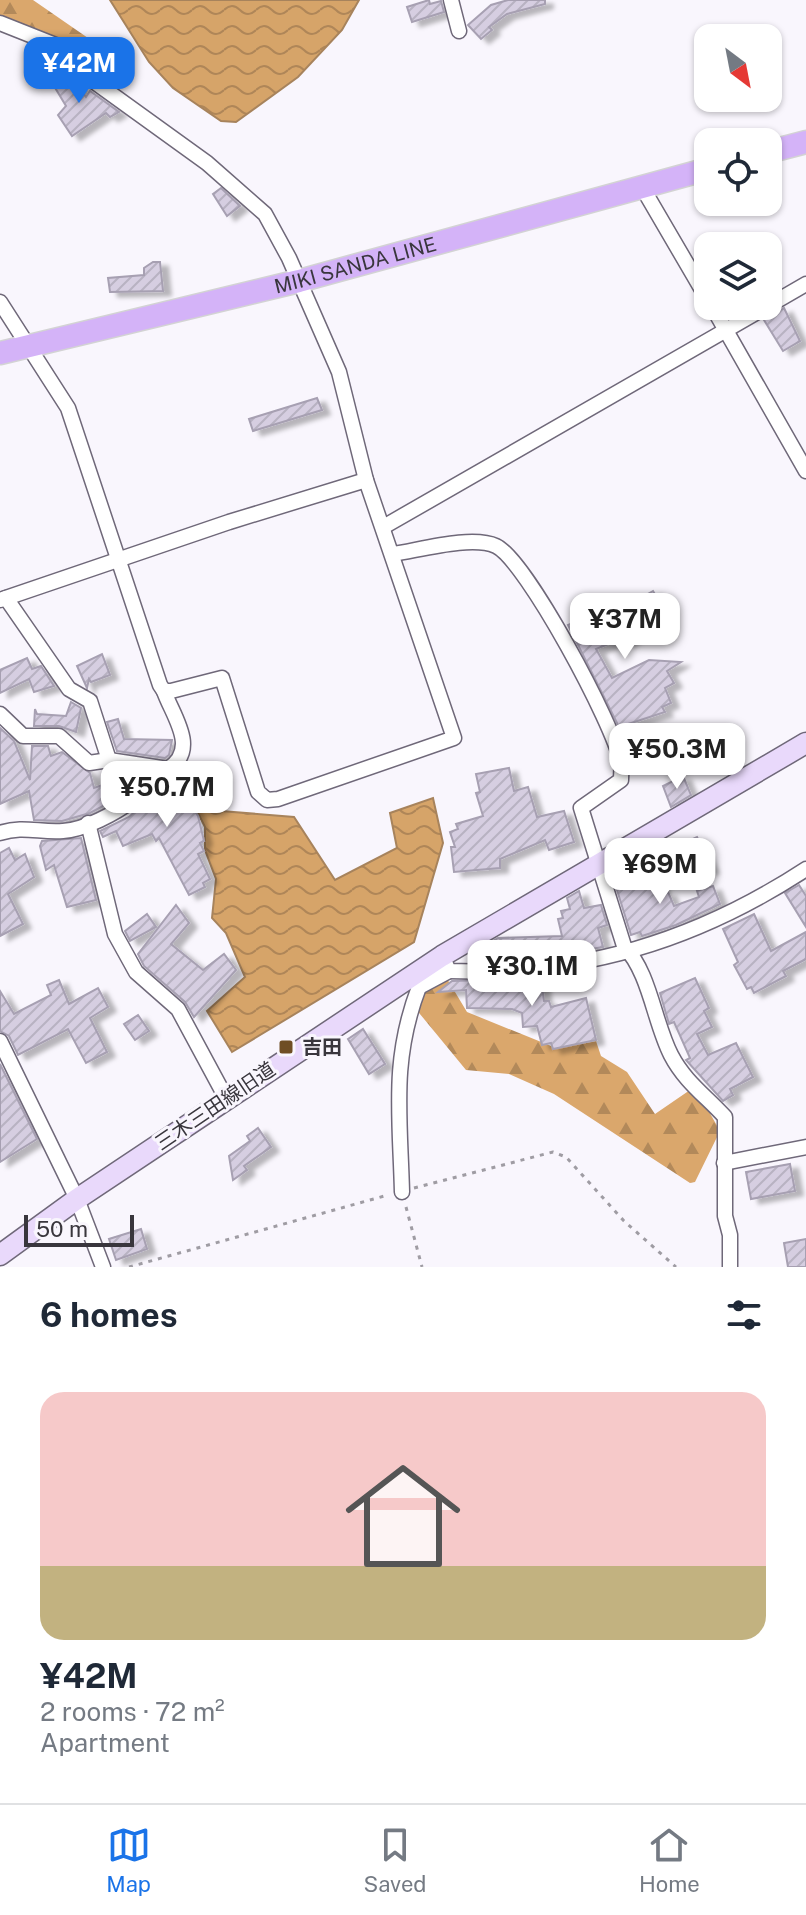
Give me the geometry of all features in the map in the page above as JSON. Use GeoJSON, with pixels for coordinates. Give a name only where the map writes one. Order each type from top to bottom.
{"type":"FeatureCollection","features":[{"type":"Feature","properties":{"kind":"main road"},"geometry":{"type":"LineString","coordinates":[[782,148],[806,142]]}},
{"type":"Feature","properties":{"kind":"main road","name":"MIKI SANDA LINE"},"geometry":{"type":"LineString","coordinates":[[0,353],[299,281],[694,173]]}},
{"type":"Feature","properties":{"kind":"street"},"geometry":{"type":"LineString","coordinates":[[451,0],[459,31]]}},
{"type":"Feature","properties":{"kind":"street"},"geometry":{"type":"LineString","coordinates":[[0,23],[68,50],[92,80],[207,163],[265,214],[339,372],[366,480],[385,526],[454,738],[267,800],[258,792],[222,678],[164,691]]}},
{"type":"Feature","properties":{"kind":"street"},"geometry":{"type":"LineString","coordinates":[[642,187],[694,276]]}},
{"type":"Feature","properties":{"kind":"street"},"geometry":{"type":"LineString","coordinates":[[782,298],[806,284]]}},
{"type":"Feature","properties":{"kind":"street"},"geometry":{"type":"LineString","coordinates":[[0,302],[68,408],[116,560],[164,691],[183,729],[183,747],[175,765],[168,769],[109,760],[89,763],[59,736],[23,736],[0,714]]}},
{"type":"Feature","properties":{"kind":"street"},"geometry":{"type":"LineString","coordinates":[[720,320],[806,471]]}},
{"type":"Feature","properties":{"kind":"street"},"geometry":{"type":"LineString","coordinates":[[385,526],[744,320]]}},
{"type":"Feature","properties":{"kind":"street"},"geometry":{"type":"LineString","coordinates":[[0,833],[16,827],[65,832],[121,810],[133,800],[109,760],[90,701],[69,689],[3,599],[366,480]]}},
{"type":"Feature","properties":{"kind":"street"},"geometry":{"type":"LineString","coordinates":[[393,554],[480,541],[498,547],[514,561],[564,641],[621,762],[621,780],[581,808],[624,946],[671,1054],[697,1092],[725,1117],[728,1128],[724,1163],[730,1267]]}},
{"type":"Feature","properties":{"kind":"street","name":"三木三田線旧道"},"geometry":{"type":"LineString","coordinates":[[0,1255],[226,1098],[446,964],[598,864],[806,743]]}},
{"type":"Feature","properties":{"kind":"street"},"geometry":{"type":"LineString","coordinates":[[88,823],[115,934],[136,972],[178,1009],[226,1098]]}},
{"type":"Feature","properties":{"kind":"street"},"geometry":{"type":"LineString","coordinates":[[402,1192],[398,1064],[408,1017],[419,987],[446,964],[563,968],[629,952],[751,905],[806,869]]}},
{"type":"Feature","properties":{"kind":"street"},"geometry":{"type":"LineString","coordinates":[[0,1041],[77,1199],[103,1267]]}},
{"type":"Feature","properties":{"kind":"street"},"geometry":{"type":"LineString","coordinates":[[724,1163],[806,1147]]}},
{"type":"Feature","properties":{"kind":"path"},"geometry":{"type":"LineString","coordinates":[[129,1267],[553,1152],[566,1157],[624,1221],[676,1267]]}},
{"type":"Feature","properties":{"kind":"path"},"geometry":{"type":"LineString","coordinates":[[402,1192],[422,1267]]}},
{"type":"Feature","properties":{"kind":"green space"},"geometry":{"type":"Polygon","coordinates":[[[0,0],[33,0],[88,38],[102,68],[116,77],[123,88],[106,85],[78,49],[0,18],[0,0]]]}},
{"type":"Feature","properties":{"kind":"green space"},"geometry":{"type":"Polygon","coordinates":[[[446,977],[467,1012],[556,1048],[596,1041],[601,1056],[627,1072],[655,1114],[690,1090],[703,1101],[720,1131],[695,1182],[690,1183],[554,1094],[509,1074],[466,1070],[415,1008],[422,993],[446,977]]]}},
{"type":"Feature","properties":{"kind":"water"},"geometry":{"type":"Polygon","coordinates":[[[110,0],[359,0],[342,30],[298,77],[236,122],[221,121],[173,88],[149,62],[110,0]]]}},
{"type":"Feature","properties":{"kind":"water"},"geometry":{"type":"Polygon","coordinates":[[[200,796],[221,811],[294,817],[335,880],[397,848],[390,813],[433,798],[443,843],[414,942],[232,1052],[207,1011],[245,977],[226,933],[212,918],[216,879],[205,850],[205,827],[192,801],[200,796]]]}},
{"type":"Feature","properties":{"kind":"building"},"geometry":{"type":"Polygon","coordinates":[[[429,0],[430,4],[441,1],[444,12],[412,22],[407,7],[429,0]]]}},
{"type":"Feature","properties":{"kind":"building"},"geometry":{"type":"Polygon","coordinates":[[[508,0],[545,0],[545,4],[507,14],[489,27],[492,30],[481,39],[468,25],[491,5],[508,0]]]}},
{"type":"Feature","properties":{"kind":"building"},"geometry":{"type":"Polygon","coordinates":[[[68,70],[86,97],[90,91],[119,112],[110,117],[106,113],[72,136],[58,115],[66,106],[51,81],[68,70]]]}},
{"type":"Feature","properties":{"kind":"building"},"geometry":{"type":"Polygon","coordinates":[[[221,188],[240,206],[227,216],[213,194],[221,188]]]}},
{"type":"Feature","properties":{"kind":"building"},"geometry":{"type":"Polygon","coordinates":[[[153,262],[160,262],[163,291],[110,292],[108,278],[144,275],[144,268],[153,262]]]}},
{"type":"Feature","properties":{"kind":"building"},"geometry":{"type":"Polygon","coordinates":[[[782,309],[800,341],[783,351],[764,320],[782,320],[782,309]]]}},
{"type":"Feature","properties":{"kind":"building"},"geometry":{"type":"Polygon","coordinates":[[[317,398],[322,410],[253,431],[249,419],[317,398]]]}},
{"type":"Feature","properties":{"kind":"building"},"geometry":{"type":"Polygon","coordinates":[[[653,591],[665,611],[634,628],[638,635],[626,642],[623,638],[596,649],[612,678],[649,660],[681,662],[667,671],[674,683],[665,688],[671,703],[662,707],[665,712],[619,727],[568,625],[596,613],[595,610],[605,604],[608,610],[618,604],[621,609],[653,591]]]}},
{"type":"Feature","properties":{"kind":"building"},"geometry":{"type":"Polygon","coordinates":[[[102,654],[110,675],[91,682],[89,679],[87,688],[77,666],[102,654]]]}},
{"type":"Feature","properties":{"kind":"building"},"geometry":{"type":"Polygon","coordinates":[[[27,658],[32,669],[41,666],[54,686],[34,692],[29,679],[0,693],[0,670],[27,658]]]}},
{"type":"Feature","properties":{"kind":"building"},"geometry":{"type":"Polygon","coordinates":[[[71,702],[81,708],[76,732],[59,726],[34,726],[35,709],[37,714],[66,716],[71,702]]]}},
{"type":"Feature","properties":{"kind":"building"},"geometry":{"type":"Polygon","coordinates":[[[118,719],[124,739],[172,740],[169,755],[165,758],[117,751],[107,722],[118,719]]]}},
{"type":"Feature","properties":{"kind":"building"},"geometry":{"type":"Polygon","coordinates":[[[0,728],[14,741],[30,780],[32,746],[48,746],[51,756],[62,752],[90,773],[94,788],[111,782],[120,797],[90,813],[62,821],[34,820],[29,791],[0,804],[0,728]]]}},
{"type":"Feature","properties":{"kind":"building"},"geometry":{"type":"Polygon","coordinates":[[[509,768],[514,791],[528,787],[537,817],[564,811],[574,842],[549,850],[545,840],[500,859],[500,868],[454,872],[451,847],[455,847],[450,832],[458,829],[456,824],[483,816],[476,793],[480,792],[476,774],[509,768]]]}},
{"type":"Feature","properties":{"kind":"building"},"geometry":{"type":"Polygon","coordinates":[[[135,774],[176,782],[171,790],[188,801],[198,816],[204,841],[200,843],[204,851],[198,854],[210,879],[203,883],[205,887],[189,895],[159,838],[156,841],[152,834],[123,846],[116,831],[103,837],[100,831],[129,817],[142,805],[142,796],[134,782],[135,774]]]}},
{"type":"Feature","properties":{"kind":"building"},"geometry":{"type":"Polygon","coordinates":[[[683,776],[691,795],[671,807],[663,786],[683,776]]]}},
{"type":"Feature","properties":{"kind":"building"},"geometry":{"type":"Polygon","coordinates":[[[697,837],[711,869],[701,873],[686,842],[697,837]]]}},
{"type":"Feature","properties":{"kind":"building"},"geometry":{"type":"Polygon","coordinates":[[[81,838],[96,900],[67,907],[54,865],[46,870],[40,846],[42,841],[81,838]]]}},
{"type":"Feature","properties":{"kind":"building"},"geometry":{"type":"Polygon","coordinates":[[[9,848],[15,860],[25,854],[34,877],[8,894],[23,924],[0,936],[0,853],[9,848]]]}},
{"type":"Feature","properties":{"kind":"building"},"geometry":{"type":"Polygon","coordinates":[[[655,874],[663,894],[668,892],[674,906],[699,897],[697,891],[713,886],[720,904],[676,925],[642,936],[640,932],[631,935],[617,890],[655,874]]]}},
{"type":"Feature","properties":{"kind":"building"},"geometry":{"type":"Polygon","coordinates":[[[799,885],[806,896],[806,927],[785,893],[799,885]]]}},
{"type":"Feature","properties":{"kind":"building"},"geometry":{"type":"Polygon","coordinates":[[[579,891],[584,908],[601,905],[607,925],[598,928],[603,947],[544,957],[471,961],[471,954],[498,938],[562,936],[558,919],[563,918],[561,911],[570,909],[567,898],[579,891]]]}},
{"type":"Feature","properties":{"kind":"building"},"geometry":{"type":"Polygon","coordinates":[[[176,905],[189,923],[171,944],[203,970],[224,954],[236,970],[194,1017],[185,1002],[144,966],[138,954],[176,905]]]}},
{"type":"Feature","properties":{"kind":"building"},"geometry":{"type":"Polygon","coordinates":[[[147,914],[156,927],[130,941],[125,931],[147,914]]]}},
{"type":"Feature","properties":{"kind":"building"},"geometry":{"type":"Polygon","coordinates":[[[754,914],[771,951],[806,932],[806,959],[783,971],[786,976],[754,993],[751,987],[747,989],[734,965],[738,962],[723,929],[754,914]]]}},
{"type":"Feature","properties":{"kind":"building"},"geometry":{"type":"Polygon","coordinates":[[[541,978],[544,1001],[549,1001],[551,1007],[586,998],[596,1040],[553,1049],[551,1043],[542,1045],[537,1026],[523,1027],[522,1013],[512,1009],[467,1008],[466,990],[438,992],[452,981],[541,978]]]}},
{"type":"Feature","properties":{"kind":"building"},"geometry":{"type":"Polygon","coordinates":[[[695,978],[709,1008],[704,1011],[712,1027],[697,1034],[708,1055],[736,1043],[753,1077],[730,1089],[733,1095],[723,1101],[686,1060],[690,1058],[674,1022],[669,1024],[660,993],[695,978]]]}},
{"type":"Feature","properties":{"kind":"building"},"geometry":{"type":"Polygon","coordinates":[[[59,980],[69,1004],[98,988],[108,1007],[90,1018],[107,1052],[86,1063],[68,1029],[18,1055],[9,1036],[0,1031],[0,991],[14,1014],[51,995],[47,985],[59,980]]]}},
{"type":"Feature","properties":{"kind":"building"},"geometry":{"type":"Polygon","coordinates":[[[138,1015],[149,1031],[135,1040],[124,1024],[138,1015]]]}},
{"type":"Feature","properties":{"kind":"building"},"geometry":{"type":"Polygon","coordinates":[[[363,1029],[385,1064],[369,1074],[348,1039],[363,1029]]]}},
{"type":"Feature","properties":{"kind":"building"},"geometry":{"type":"Polygon","coordinates":[[[0,1064],[37,1139],[0,1162],[0,1064]]]}},
{"type":"Feature","properties":{"kind":"building"},"geometry":{"type":"Polygon","coordinates":[[[258,1128],[271,1147],[244,1166],[247,1170],[233,1180],[229,1156],[250,1141],[247,1136],[258,1128]]]}},
{"type":"Feature","properties":{"kind":"building"},"geometry":{"type":"Polygon","coordinates":[[[790,1164],[795,1191],[751,1199],[746,1172],[790,1164]]]}},
{"type":"Feature","properties":{"kind":"building"},"geometry":{"type":"Polygon","coordinates":[[[141,1229],[147,1249],[116,1260],[109,1239],[141,1229]]]}},
{"type":"Feature","properties":{"kind":"building"},"geometry":{"type":"Polygon","coordinates":[[[806,1239],[806,1267],[788,1267],[784,1243],[806,1239]]]}},
{"type":"Feature","properties":{"kind":"place","name":"吉田"},"geometry":{"type":"Point","coordinates":[286,1047]}}]}
